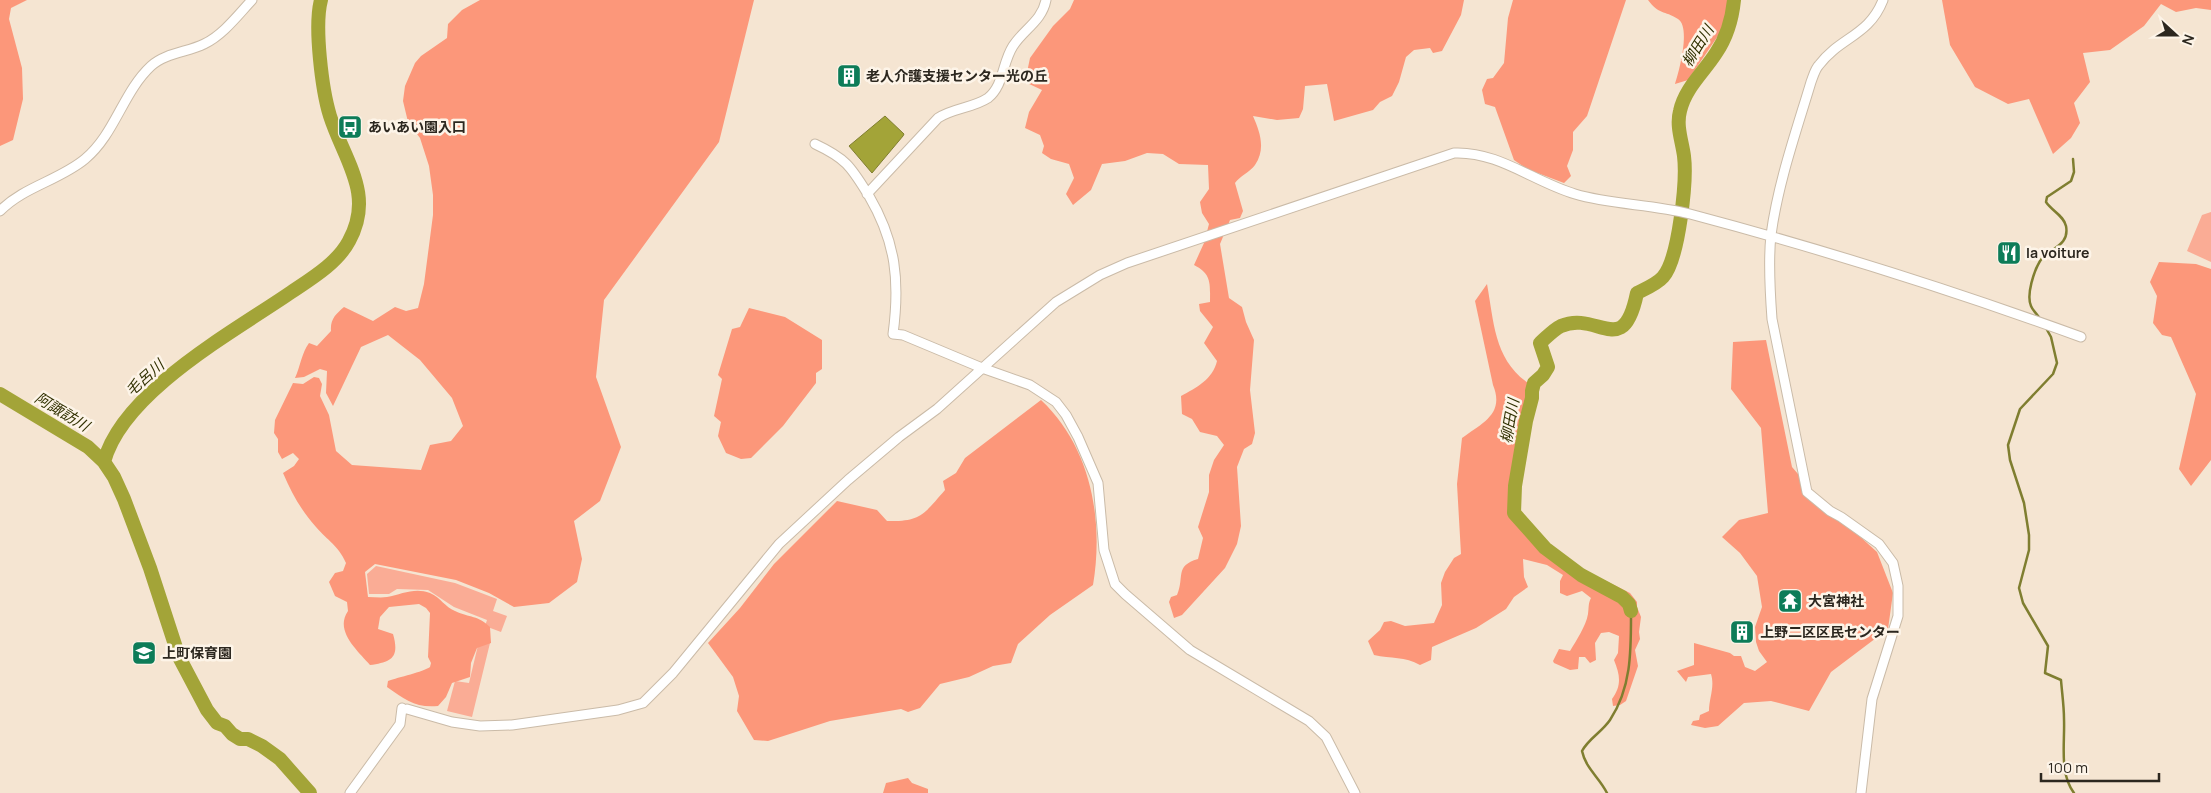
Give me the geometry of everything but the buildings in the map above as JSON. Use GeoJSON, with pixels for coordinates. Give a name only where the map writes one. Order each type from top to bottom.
{"type":"FeatureCollection","features":[{"type":"Feature","properties":{"kind":"street"},"geometry":{"type":"LineString","coordinates":[[0,211],[14,199],[84,160],[103,139],[136,84],[153,64],[210,41],[224,30],[252,0]]}},
{"type":"Feature","properties":{"kind":"street"},"geometry":{"type":"LineString","coordinates":[[867,194],[938,118],[951,111],[976,104],[988,97],[997,88],[1013,46],[1038,20],[1046,0]]}},
{"type":"Feature","properties":{"kind":"street"},"geometry":{"type":"LineString","coordinates":[[1861,793],[1872,699],[1898,616],[1898,586],[1893,563],[1879,544],[1842,516],[1830,511],[1808,492],[1772,319],[1770,300],[1771,236],[1780,191],[1811,82],[1818,65],[1844,42],[1872,22],[1884,0]]}},
{"type":"Feature","properties":{"kind":"street"},"geometry":{"type":"LineString","coordinates":[[815,144],[832,152],[850,166],[885,224],[892,253],[896,287],[893,334],[903,335],[1044,392],[1056,402],[1066,415],[1090,460],[1098,483],[1104,550],[1115,584],[1190,650],[1309,721],[1326,737],[1355,793]]}},
{"type":"Feature","properties":{"kind":"street"},"geometry":{"type":"LineString","coordinates":[[350,793],[400,724],[405,708],[452,722],[480,726],[608,712],[643,703],[672,673],[790,533],[854,474],[936,409],[1056,302],[1100,275],[1169,248],[1454,153],[1484,155],[1554,188],[1575,194],[1677,211],[1771,236],[1905,276],[2080,336]]}},
{"type":"Feature","properties":{"kind":"shaded area"},"geometry":{"type":"Polygon","coordinates":[[[0,0],[27,0],[11,8],[9,19],[22,68],[23,99],[13,140],[0,146],[0,0]]]}},
{"type":"Feature","properties":{"kind":"shaded area"},"geometry":{"type":"Polygon","coordinates":[[[480,0],[754,0],[719,142],[604,300],[596,377],[621,447],[600,501],[574,521],[582,559],[577,582],[549,603],[514,607],[489,593],[456,580],[375,564],[365,572],[368,597],[385,597],[424,591],[434,595],[452,609],[478,619],[490,627],[491,643],[477,648],[471,663],[470,677],[452,683],[446,697],[438,706],[423,706],[411,702],[387,687],[388,681],[417,673],[430,667],[431,663],[428,657],[430,613],[419,604],[389,607],[380,617],[378,629],[393,634],[395,649],[392,657],[383,662],[370,665],[349,640],[344,626],[344,618],[348,611],[347,602],[335,596],[329,582],[335,573],[343,571],[346,563],[336,547],[320,532],[293,495],[283,473],[294,466],[299,459],[293,453],[282,459],[278,452],[278,439],[274,433],[275,420],[293,383],[303,384],[314,377],[319,378],[322,384],[320,396],[329,415],[336,451],[352,465],[421,470],[430,445],[451,441],[463,426],[452,398],[420,360],[388,335],[361,347],[333,406],[326,393],[327,371],[320,369],[304,377],[295,378],[309,343],[317,346],[331,331],[333,320],[344,307],[373,321],[395,307],[406,311],[418,308],[424,284],[433,215],[433,195],[429,166],[420,138],[408,122],[403,101],[405,86],[415,63],[421,56],[447,38],[448,24],[462,10],[480,0]]]}},
{"type":"Feature","properties":{"kind":"shaded area"},"geometry":{"type":"Polygon","coordinates":[[[1074,0],[1464,0],[1461,15],[1442,51],[1433,53],[1430,48],[1414,50],[1406,57],[1399,82],[1392,96],[1380,102],[1373,110],[1334,121],[1327,84],[1305,86],[1303,109],[1299,118],[1277,120],[1253,116],[1260,134],[1260,153],[1255,165],[1235,183],[1243,211],[1240,218],[1230,220],[1220,244],[1229,298],[1242,307],[1254,340],[1250,390],[1255,433],[1252,444],[1244,449],[1237,467],[1241,526],[1237,544],[1225,568],[1182,615],[1174,618],[1169,602],[1171,597],[1177,595],[1183,569],[1186,565],[1198,559],[1203,538],[1198,527],[1209,492],[1209,475],[1214,460],[1224,445],[1217,436],[1200,432],[1192,419],[1182,414],[1181,396],[1208,378],[1217,361],[1204,343],[1213,327],[1200,311],[1199,304],[1210,302],[1209,280],[1200,268],[1194,265],[1204,243],[1209,224],[1202,213],[1200,202],[1209,189],[1208,165],[1179,164],[1163,154],[1147,153],[1125,161],[1102,164],[1091,190],[1073,205],[1066,194],[1074,178],[1069,164],[1051,159],[1042,153],[1044,146],[1040,135],[1025,128],[1029,112],[1042,90],[1025,82],[1030,58],[1053,26],[1070,9],[1074,0]]]}},
{"type":"Feature","properties":{"kind":"shaded area"},"geometry":{"type":"Polygon","coordinates":[[[1513,0],[1626,0],[1587,116],[1573,132],[1573,150],[1567,166],[1571,176],[1564,183],[1527,169],[1514,160],[1495,107],[1485,104],[1482,90],[1487,79],[1493,78],[1504,63],[1508,18],[1513,0]]]}},
{"type":"Feature","properties":{"kind":"shaded area"},"geometry":{"type":"Polygon","coordinates":[[[1648,0],[1729,0],[1722,30],[1688,80],[1675,84],[1683,50],[1684,31],[1682,24],[1673,16],[1655,8],[1648,0]]]}},
{"type":"Feature","properties":{"kind":"shaded area"},"geometry":{"type":"Polygon","coordinates":[[[1942,0],[2211,0],[2211,10],[2196,8],[2176,12],[2161,4],[2144,26],[2110,50],[2083,53],[2090,82],[2074,103],[2080,123],[2071,138],[2053,154],[2029,99],[2008,104],[1975,87],[1950,45],[1942,0]]]}},
{"type":"Feature","properties":{"kind":"shaded area"},"geometry":{"type":"Polygon","coordinates":[[[885,116],[904,134],[872,173],[849,146],[885,116]]]}},
{"type":"Feature","properties":{"kind":"shaded area"},"geometry":{"type":"Polygon","coordinates":[[[2211,212],[2211,262],[2187,251],[2202,215],[2211,212]]]}},
{"type":"Feature","properties":{"kind":"shaded area"},"geometry":{"type":"Polygon","coordinates":[[[2159,262],[2196,264],[2211,269],[2211,460],[2191,486],[2179,469],[2196,394],[2171,337],[2162,335],[2153,323],[2157,296],[2150,282],[2159,262]]]}},
{"type":"Feature","properties":{"kind":"shaded area"},"geometry":{"type":"Polygon","coordinates":[[[1487,284],[1497,339],[1508,363],[1528,383],[1511,483],[1510,512],[1516,521],[1524,520],[1533,527],[1544,542],[1565,557],[1574,574],[1585,579],[1600,578],[1630,593],[1637,602],[1641,617],[1640,639],[1635,650],[1638,666],[1626,701],[1620,705],[1613,706],[1612,699],[1619,684],[1618,670],[1614,660],[1618,653],[1619,636],[1609,632],[1601,633],[1595,643],[1596,660],[1590,663],[1585,657],[1579,657],[1578,669],[1570,670],[1554,663],[1553,661],[1559,649],[1570,651],[1578,638],[1587,619],[1591,598],[1582,591],[1567,596],[1560,593],[1560,581],[1563,575],[1547,565],[1523,559],[1524,577],[1528,587],[1514,597],[1506,609],[1476,628],[1432,647],[1431,660],[1420,665],[1403,659],[1374,655],[1368,641],[1380,630],[1384,622],[1391,621],[1405,626],[1434,623],[1442,605],[1441,583],[1445,572],[1454,558],[1461,554],[1457,484],[1462,438],[1490,417],[1496,403],[1496,395],[1475,301],[1487,284]]]}},
{"type":"Feature","properties":{"kind":"shaded area"},"geometry":{"type":"Polygon","coordinates":[[[749,308],[785,317],[822,340],[822,369],[816,373],[816,383],[783,426],[751,458],[741,459],[726,453],[718,436],[721,422],[714,416],[722,379],[718,375],[732,329],[740,327],[749,308]]]}},
{"type":"Feature","properties":{"kind":"shaded area"},"geometry":{"type":"Polygon","coordinates":[[[1766,340],[1792,467],[1823,503],[1877,552],[1893,593],[1888,629],[1831,672],[1809,711],[1771,701],[1744,703],[1718,726],[1705,728],[1691,725],[1693,721],[1699,720],[1700,715],[1709,711],[1711,674],[1688,677],[1686,682],[1677,671],[1694,665],[1694,643],[1730,653],[1734,656],[1741,656],[1745,667],[1755,671],[1767,662],[1759,651],[1756,642],[1755,627],[1762,607],[1757,576],[1740,553],[1722,537],[1739,520],[1768,513],[1761,428],[1731,389],[1733,342],[1766,340]]]}},
{"type":"Feature","properties":{"kind":"shaded area"},"geometry":{"type":"Polygon","coordinates":[[[1041,400],[1058,419],[1072,440],[1090,486],[1095,510],[1097,535],[1093,585],[1050,615],[1018,644],[1011,663],[993,666],[969,677],[940,684],[920,708],[908,712],[901,709],[830,721],[768,741],[754,740],[737,711],[739,696],[733,677],[708,643],[740,608],[774,564],[837,501],[877,510],[887,521],[907,520],[921,515],[945,490],[943,481],[956,473],[965,458],[1041,400]]]}},
{"type":"Feature","properties":{"kind":"shaded area"},"geometry":{"type":"Polygon","coordinates":[[[376,566],[455,583],[497,599],[493,611],[507,616],[501,632],[485,626],[487,620],[454,607],[428,590],[397,589],[389,594],[369,594],[367,574],[376,566]]]}},
{"type":"Feature","properties":{"kind":"shaded area"},"geometry":{"type":"Polygon","coordinates":[[[479,641],[490,643],[472,717],[447,711],[455,681],[469,683],[479,641]]]}},
{"type":"Feature","properties":{"kind":"shaded area"},"geometry":{"type":"Polygon","coordinates":[[[908,778],[912,783],[928,789],[928,793],[883,793],[886,783],[908,778]]]}},
{"type":"Feature","properties":{"kind":"waterway","name":"毛呂川"},"geometry":{"type":"LineString","coordinates":[[104,462],[115,437],[132,412],[155,389],[209,346],[322,271],[337,257],[349,241],[356,224],[359,208],[358,192],[349,162],[330,116],[324,91],[318,25],[321,0]]}},
{"type":"Feature","properties":{"kind":"waterway","name":"柳田川"},"geometry":{"type":"LineString","coordinates":[[1631,611],[1629,604],[1622,597],[1581,575],[1545,548],[1514,513],[1515,486],[1534,383],[1543,375],[1548,367],[1540,343],[1561,326],[1574,323],[1608,329],[1617,329],[1624,325],[1631,313],[1637,293],[1660,280],[1669,268],[1681,219],[1683,200],[1685,167],[1679,128],[1680,111],[1690,88],[1723,41],[1732,14],[1734,0]]}},
{"type":"Feature","properties":{"kind":"waterway"},"geometry":{"type":"LineString","coordinates":[[2040,319],[2032,308],[2029,296],[2033,277],[2040,261],[2062,243],[2066,233],[2065,222],[2046,202],[2047,197],[2071,181],[2074,172],[2073,159]]}},
{"type":"Feature","properties":{"kind":"waterway"},"geometry":{"type":"LineString","coordinates":[[2046,328],[2051,337],[2057,363],[2053,374],[2020,409],[2008,445],[2010,460],[2024,503],[2029,535],[2029,550],[2019,588],[2023,603],[2048,646],[2045,673],[2061,680],[2066,777],[2074,793]]}},
{"type":"Feature","properties":{"kind":"waterway","name":"毛呂川"},"geometry":{"type":"LineString","coordinates":[[0,394],[88,447],[104,462],[114,477],[124,499],[150,568],[179,657],[207,710],[217,723],[225,726],[232,734],[240,739],[248,739],[262,746],[280,759],[310,793]]}},
{"type":"Feature","properties":{"kind":"waterway","name":"柳田川"},"geometry":{"type":"LineString","coordinates":[[1607,793],[1586,763],[1582,751],[1588,742],[1610,720],[1623,694],[1629,667],[1631,611]]}},
{"type":"Feature","properties":{"kind":"place","name":"老人介護支援センター光の丘"},"geometry":{"type":"Point","coordinates":[849,76]}},
{"type":"Feature","properties":{"kind":"place","name":"あいあい園入口"},"geometry":{"type":"Point","coordinates":[350,127]}},
{"type":"Feature","properties":{"kind":"place","name":"la voiture"},"geometry":{"type":"Point","coordinates":[2009,253]}},
{"type":"Feature","properties":{"kind":"place","name":"大宮神社"},"geometry":{"type":"Point","coordinates":[1790,601]}},
{"type":"Feature","properties":{"kind":"place","name":"上野二区区民センター"},"geometry":{"type":"Point","coordinates":[1742,632]}},
{"type":"Feature","properties":{"kind":"place","name":"上町保育園"},"geometry":{"type":"Point","coordinates":[144,653]}},
{"type":"Feature","properties":{"kind":"water label","name":"阿諏訪川"},"geometry":{"type":"Point","coordinates":[62,412]}}]}
